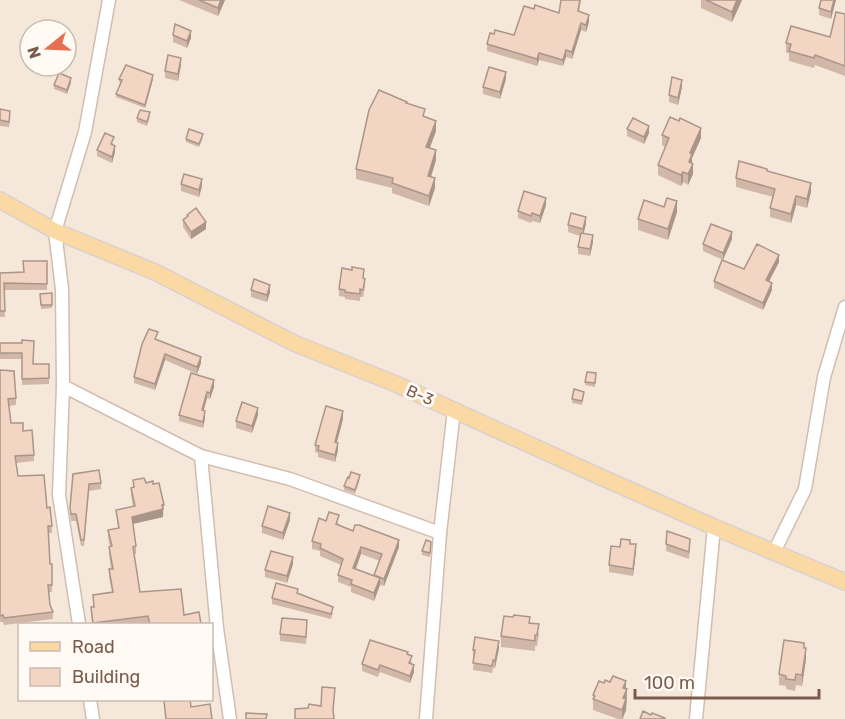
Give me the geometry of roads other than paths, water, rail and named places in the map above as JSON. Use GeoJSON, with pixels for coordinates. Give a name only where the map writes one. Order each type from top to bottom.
{"type":"FeatureCollection","features":[{"type":"Feature","properties":{"kind":"main road","name":"B-3"},"geometry":{"type":"LineString","coordinates":[[0,200],[56,231],[155,272],[296,344],[396,384],[714,527],[845,582]]}},
{"type":"Feature","properties":{"kind":"street"},"geometry":{"type":"LineString","coordinates":[[79,623],[59,495],[63,386],[62,288],[56,231],[85,132],[109,0]]}},
{"type":"Feature","properties":{"kind":"street"},"geometry":{"type":"LineString","coordinates":[[774,552],[805,489],[825,377],[845,307]]}},
{"type":"Feature","properties":{"kind":"street"},"geometry":{"type":"LineString","coordinates":[[63,386],[201,456],[290,479],[440,532]]}},
{"type":"Feature","properties":{"kind":"street"},"geometry":{"type":"LineString","coordinates":[[426,719],[440,532],[454,410]]}},
{"type":"Feature","properties":{"kind":"street"},"geometry":{"type":"LineString","coordinates":[[201,456],[217,628],[230,719]]}},
{"type":"Feature","properties":{"kind":"street"},"geometry":{"type":"LineString","coordinates":[[696,719],[714,527]]}},
{"type":"Feature","properties":{"kind":"street"},"geometry":{"type":"LineString","coordinates":[[90,701],[93,719]]}}]}
